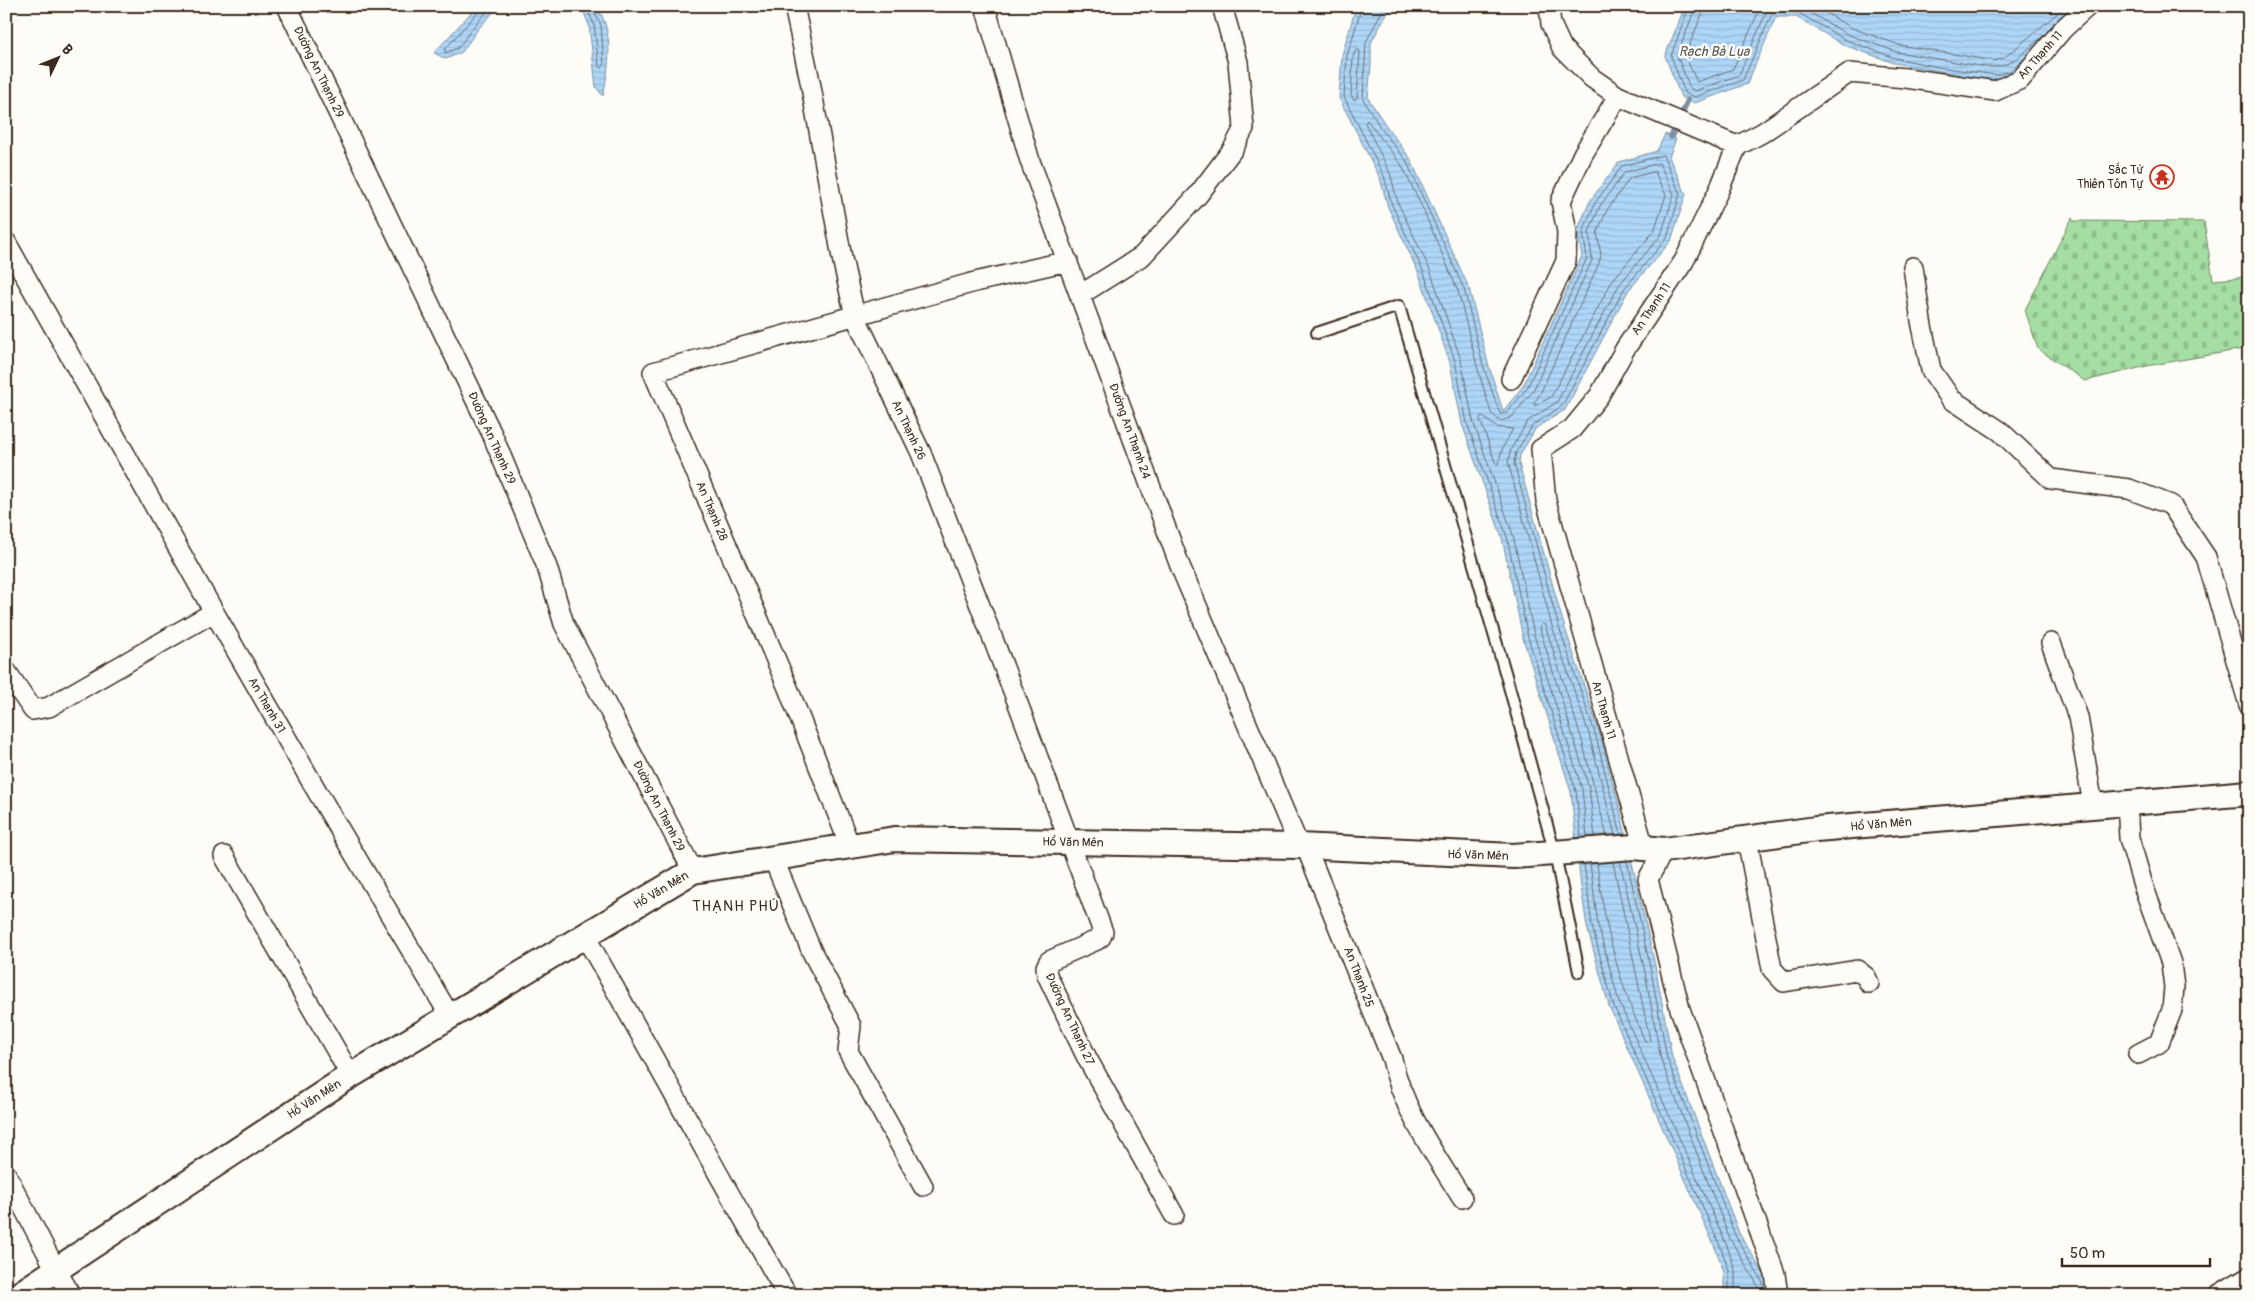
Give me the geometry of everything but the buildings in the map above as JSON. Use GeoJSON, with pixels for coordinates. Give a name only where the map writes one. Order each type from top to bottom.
{"type":"FeatureCollection","features":[{"type":"Feature","properties":{"kind":"street","name":"Đường An Thạnh 29"},"geometry":{"type":"LineString","coordinates":[[287,6],[492,434],[547,567],[564,624],[693,871]]}},
{"type":"Feature","properties":{"kind":"street","name":"An Thạnh 26"},"geometry":{"type":"LineString","coordinates":[[794,6],[810,81],[842,258],[855,316],[920,453],[1070,842]]}},
{"type":"Feature","properties":{"kind":"street","name":"Đường An Thạnh 24"},"geometry":{"type":"LineString","coordinates":[[985,6],[1030,160],[1180,566],[1303,847]]}},
{"type":"Feature","properties":{"kind":"street"},"geometry":{"type":"LineString","coordinates":[[1549,6],[1551,24],[1562,48],[1592,78],[1618,96],[1737,146]]}},
{"type":"Feature","properties":{"kind":"street","name":"An Thạnh 11"},"geometry":{"type":"LineString","coordinates":[[1647,848],[1546,501],[1541,449],[1572,429],[1599,396],[1625,349],[1684,260],[1719,190],[1737,146],[1762,133],[1849,73],[1915,79],[1995,91],[2021,79],[2063,29],[2088,6]]}},
{"type":"Feature","properties":{"kind":"street"},"geometry":{"type":"LineString","coordinates":[[1080,295],[1142,256],[1198,195],[1233,149],[1244,128],[1238,62],[1226,8]]}},
{"type":"Feature","properties":{"kind":"street"},"geometry":{"type":"LineString","coordinates":[[1511,379],[1566,260],[1567,232],[1561,201],[1583,154],[1618,96]]}},
{"type":"Feature","properties":{"kind":"street","name":"An Thạnh 31"},"geometry":{"type":"LineString","coordinates":[[6,242],[214,612],[450,1016]]}},
{"type":"Feature","properties":{"kind":"street"},"geometry":{"type":"LineString","coordinates":[[855,316],[975,282],[1068,261]]}},
{"type":"Feature","properties":{"kind":"street"},"geometry":{"type":"LineString","coordinates":[[1913,267],[1931,370],[1951,399],[2000,431],[2051,479],[2129,489],[2171,505],[2206,557],[2249,705]]}},
{"type":"Feature","properties":{"kind":"street","name":"An Thạnh 28"},"geometry":{"type":"LineString","coordinates":[[850,846],[788,688],[653,372],[855,316]]}},
{"type":"Feature","properties":{"kind":"street"},"geometry":{"type":"LineString","coordinates":[[6,671],[33,710],[48,707],[214,612]]}},
{"type":"Feature","properties":{"kind":"street"},"geometry":{"type":"LineString","coordinates":[[2051,643],[2078,717],[2093,805]]}},
{"type":"Feature","properties":{"kind":"street","name":"Hồ Văn Mên"},"geometry":{"type":"LineString","coordinates":[[18,1295],[351,1076],[693,871],[895,838],[1303,847],[1513,856],[1647,848],[1747,839],[1816,829],[2249,793]]}},
{"type":"Feature","properties":{"kind":"street"},"geometry":{"type":"LineString","coordinates":[[2127,803],[2129,838],[2143,885],[2171,963],[2174,987],[2172,1010],[2159,1043],[2138,1054]]}},
{"type":"Feature","properties":{"kind":"street"},"geometry":{"type":"LineString","coordinates":[[1747,839],[1772,969],[1775,975],[1784,982],[1857,970],[1866,977],[1869,983]]}},
{"type":"Feature","properties":{"kind":"street","name":"Đường An Thạnh 27"},"geometry":{"type":"LineString","coordinates":[[1070,842],[1103,932],[1097,940],[1049,961],[1046,967],[1047,976],[1087,1058],[1174,1215]]}},
{"type":"Feature","properties":{"kind":"street","name":"An Thạnh 25"},"geometry":{"type":"LineString","coordinates":[[1303,847],[1388,1050],[1397,1084],[1407,1108],[1462,1198]]}},
{"type":"Feature","properties":{"kind":"street"},"geometry":{"type":"LineString","coordinates":[[1647,848],[1648,879],[1680,1009],[1776,1274],[1778,1295]]}},
{"type":"Feature","properties":{"kind":"street"},"geometry":{"type":"LineString","coordinates":[[224,856],[351,1076]]}},
{"type":"Feature","properties":{"kind":"street"},"geometry":{"type":"LineString","coordinates":[[773,858],[812,952],[851,1026],[848,1051],[923,1186]]}},
{"type":"Feature","properties":{"kind":"street"},"geometry":{"type":"LineString","coordinates":[[585,936],[667,1081],[711,1164],[787,1295]]}},
{"type":"Feature","properties":{"kind":"street"},"geometry":{"type":"LineString","coordinates":[[6,1174],[71,1295]]}},
{"type":"Feature","properties":{"kind":"street"},"geometry":{"type":"LineString","coordinates":[[2218,1295],[2249,1276]]}},
{"type":"Feature","properties":{"kind":"lane"},"geometry":{"type":"LineString","coordinates":[[1317,334],[1400,306],[1507,679],[1562,853],[1579,972]]}},
{"type":"Feature","properties":{"kind":"green space"},"geometry":{"type":"Polygon","coordinates":[[[2072,218],[2073,221],[2204,222],[2213,280],[2249,277],[2249,348],[2147,366],[2085,381],[2038,349],[2025,310],[2072,218]]]}},
{"type":"Feature","properties":{"kind":"water"},"geometry":{"type":"Polygon","coordinates":[[[477,6],[499,6],[478,29],[462,52],[446,59],[434,53],[477,6]]]}},
{"type":"Feature","properties":{"kind":"water"},"geometry":{"type":"Polygon","coordinates":[[[581,6],[596,6],[606,27],[609,50],[603,96],[596,87],[589,25],[581,6]]]}},
{"type":"Feature","properties":{"kind":"water"},"geometry":{"type":"Polygon","coordinates":[[[1358,6],[1395,6],[1386,15],[1371,43],[1368,98],[1410,158],[1469,288],[1488,363],[1503,411],[1523,386],[1582,256],[1577,231],[1590,201],[1619,162],[1657,151],[1665,134],[1676,139],[1669,157],[1686,194],[1671,241],[1628,291],[1565,410],[1536,428],[1520,455],[1519,464],[1563,622],[1599,731],[1620,809],[1656,970],[1672,1057],[1739,1233],[1770,1284],[1768,1295],[1724,1295],[1724,1272],[1716,1250],[1609,1006],[1587,927],[1571,792],[1523,638],[1502,538],[1462,424],[1450,363],[1419,274],[1388,207],[1380,178],[1339,98],[1342,55],[1355,10],[1358,6]]]}},
{"type":"Feature","properties":{"kind":"water","name":"Rạch Bà Lụa"},"geometry":{"type":"Polygon","coordinates":[[[1685,6],[2092,6],[2013,75],[1997,80],[1894,63],[1844,45],[1796,17],[1776,17],[1747,84],[1695,103],[1681,97],[1665,56],[1685,6]]]}},
{"type":"Feature","properties":{"kind":"waterway"},"geometry":{"type":"LineString","coordinates":[[1671,137],[1688,100]]}},
{"type":"Feature","properties":{"kind":"place","name":"Sắc Tứ Thiên Tôn Tự"},"geometry":{"type":"Point","coordinates":[2162,177]}},
{"type":"Feature","properties":{"kind":"district","name":"THẠNH PHÚ"},"geometry":{"type":"Point","coordinates":[736,906]}}]}
